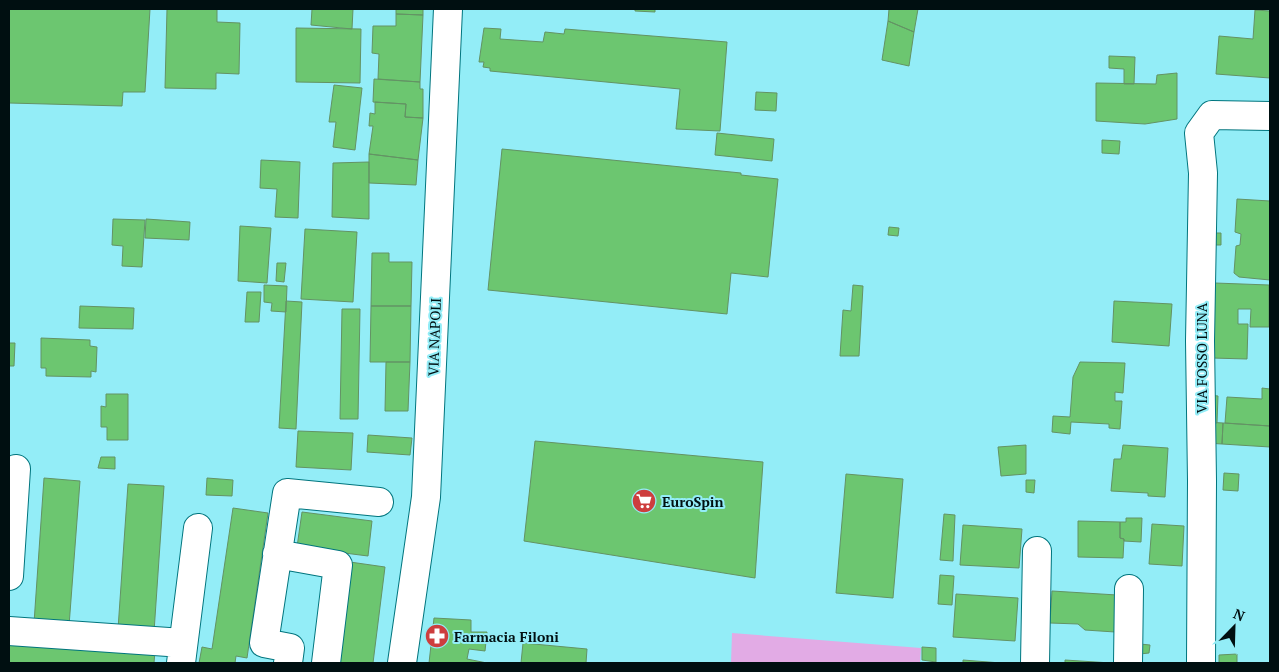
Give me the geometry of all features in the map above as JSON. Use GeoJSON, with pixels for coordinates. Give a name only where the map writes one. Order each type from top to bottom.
{"type":"FeatureCollection","features":[{"type":"Feature","properties":{"kind":"street","name":"VIA NAPOLI"},"geometry":{"type":"LineString","coordinates":[[402,663],[426,497],[448,9]]}},
{"type":"Feature","properties":{"kind":"street","name":"VIA FOSSO LUNA"},"geometry":{"type":"LineString","coordinates":[[1201,663],[1202,481],[1200,341],[1203,174],[1200,133],[1212,115],[1270,116]]}},
{"type":"Feature","properties":{"kind":"street"},"geometry":{"type":"LineString","coordinates":[[9,576],[16,469]]}},
{"type":"Feature","properties":{"kind":"street"},"geometry":{"type":"LineString","coordinates":[[288,663],[290,648],[264,643],[287,494],[378,502]]}},
{"type":"Feature","properties":{"kind":"street"},"geometry":{"type":"LineString","coordinates":[[9,631],[182,653],[198,528]]}},
{"type":"Feature","properties":{"kind":"street"},"geometry":{"type":"LineString","coordinates":[[1035,663],[1038,551]]}},
{"type":"Feature","properties":{"kind":"street"},"geometry":{"type":"LineString","coordinates":[[277,554],[338,565],[326,663]]}},
{"type":"Feature","properties":{"kind":"street"},"geometry":{"type":"LineString","coordinates":[[1128,663],[1129,589]]}},
{"type":"Feature","properties":{"kind":"shaded area"},"geometry":{"type":"Polygon","coordinates":[[[732,633],[921,648],[920,663],[731,663],[732,633]]]}},
{"type":"Feature","properties":{"kind":"building"},"geometry":{"type":"Polygon","coordinates":[[[9,9],[150,9],[145,92],[123,92],[122,106],[9,103],[9,9]]]}},
{"type":"Feature","properties":{"kind":"building"},"geometry":{"type":"Polygon","coordinates":[[[167,9],[217,9],[217,22],[240,23],[239,74],[216,73],[216,89],[165,88],[167,9]]]}},
{"type":"Feature","properties":{"kind":"building"},"geometry":{"type":"Polygon","coordinates":[[[312,9],[353,9],[352,29],[311,25],[312,9]]]}},
{"type":"Feature","properties":{"kind":"building"},"geometry":{"type":"Polygon","coordinates":[[[396,9],[423,9],[423,15],[396,14],[396,9]]]}},
{"type":"Feature","properties":{"kind":"building"},"geometry":{"type":"Polygon","coordinates":[[[635,9],[655,9],[655,12],[635,11],[635,9]]]}},
{"type":"Feature","properties":{"kind":"building"},"geometry":{"type":"Polygon","coordinates":[[[889,9],[918,9],[914,32],[888,21],[889,9]]]}},
{"type":"Feature","properties":{"kind":"building"},"geometry":{"type":"Polygon","coordinates":[[[1255,10],[1270,11],[1270,78],[1216,74],[1219,36],[1253,39],[1255,10]]]}},
{"type":"Feature","properties":{"kind":"building"},"geometry":{"type":"Polygon","coordinates":[[[396,14],[423,15],[420,82],[378,79],[379,54],[372,53],[373,26],[396,26],[396,14]]]}},
{"type":"Feature","properties":{"kind":"building"},"geometry":{"type":"Polygon","coordinates":[[[888,21],[914,32],[909,66],[882,60],[888,21]]]}},
{"type":"Feature","properties":{"kind":"building"},"geometry":{"type":"Polygon","coordinates":[[[296,28],[361,29],[360,83],[296,82],[296,28]]]}},
{"type":"Feature","properties":{"kind":"building"},"geometry":{"type":"Polygon","coordinates":[[[484,28],[501,29],[500,39],[543,42],[545,32],[564,34],[565,29],[727,42],[720,131],[676,129],[680,89],[490,71],[490,68],[483,67],[484,62],[479,62],[484,28]]]}},
{"type":"Feature","properties":{"kind":"building"},"geometry":{"type":"Polygon","coordinates":[[[1109,56],[1135,57],[1134,84],[1124,84],[1124,69],[1109,68],[1109,56]]]}},
{"type":"Feature","properties":{"kind":"building"},"geometry":{"type":"Polygon","coordinates":[[[1177,73],[1177,119],[1145,124],[1096,121],[1096,83],[1156,84],[1157,75],[1177,73]]]}},
{"type":"Feature","properties":{"kind":"building"},"geometry":{"type":"Polygon","coordinates":[[[374,79],[420,82],[420,89],[423,89],[423,118],[405,117],[406,104],[373,102],[374,79]]]}},
{"type":"Feature","properties":{"kind":"building"},"geometry":{"type":"Polygon","coordinates":[[[334,85],[362,88],[355,150],[333,147],[336,122],[329,122],[334,85]]]}},
{"type":"Feature","properties":{"kind":"building"},"geometry":{"type":"Polygon","coordinates":[[[756,92],[777,93],[776,111],[755,110],[756,92]]]}},
{"type":"Feature","properties":{"kind":"building"},"geometry":{"type":"Polygon","coordinates":[[[375,102],[406,104],[405,117],[423,118],[418,160],[369,154],[373,126],[369,126],[370,113],[375,114],[375,102]]]}},
{"type":"Feature","properties":{"kind":"building"},"geometry":{"type":"Polygon","coordinates":[[[717,133],[774,139],[772,161],[715,155],[717,133]]]}},
{"type":"Feature","properties":{"kind":"building"},"geometry":{"type":"Polygon","coordinates":[[[1102,140],[1120,141],[1119,154],[1102,153],[1102,140]]]}},
{"type":"Feature","properties":{"kind":"building"},"geometry":{"type":"Polygon","coordinates":[[[502,149],[741,173],[741,175],[778,179],[768,277],[731,273],[727,314],[488,290],[502,149]]]}},
{"type":"Feature","properties":{"kind":"building"},"geometry":{"type":"Polygon","coordinates":[[[369,154],[418,160],[416,185],[369,183],[369,154]]]}},
{"type":"Feature","properties":{"kind":"building"},"geometry":{"type":"Polygon","coordinates":[[[261,160],[300,162],[298,218],[275,217],[277,189],[260,188],[261,160]]]}},
{"type":"Feature","properties":{"kind":"building"},"geometry":{"type":"Polygon","coordinates":[[[369,162],[369,219],[332,217],[333,163],[369,162]]]}},
{"type":"Feature","properties":{"kind":"building"},"geometry":{"type":"Polygon","coordinates":[[[1237,199],[1270,201],[1270,280],[1239,277],[1234,273],[1236,246],[1240,245],[1241,234],[1235,232],[1237,199]]]}},
{"type":"Feature","properties":{"kind":"building"},"geometry":{"type":"Polygon","coordinates":[[[113,219],[145,220],[142,267],[122,266],[123,246],[112,245],[113,219]]]}},
{"type":"Feature","properties":{"kind":"building"},"geometry":{"type":"Polygon","coordinates":[[[146,219],[190,222],[189,240],[145,238],[146,219]]]}},
{"type":"Feature","properties":{"kind":"building"},"geometry":{"type":"Polygon","coordinates":[[[240,226],[271,228],[267,283],[238,281],[240,226]]]}},
{"type":"Feature","properties":{"kind":"building"},"geometry":{"type":"Polygon","coordinates":[[[889,227],[899,228],[898,236],[888,235],[889,227]]]}},
{"type":"Feature","properties":{"kind":"building"},"geometry":{"type":"Polygon","coordinates":[[[305,229],[357,232],[353,302],[301,299],[305,229]]]}},
{"type":"Feature","properties":{"kind":"building"},"geometry":{"type":"Polygon","coordinates":[[[1213,233],[1221,233],[1221,245],[1212,245],[1213,233]]]}},
{"type":"Feature","properties":{"kind":"building"},"geometry":{"type":"Polygon","coordinates":[[[372,253],[389,253],[389,262],[412,262],[411,306],[371,306],[372,253]]]}},
{"type":"Feature","properties":{"kind":"building"},"geometry":{"type":"Polygon","coordinates":[[[277,263],[286,263],[284,282],[276,281],[277,263]]]}},
{"type":"Feature","properties":{"kind":"building"},"geometry":{"type":"Polygon","coordinates":[[[1215,283],[1269,285],[1269,327],[1250,327],[1251,309],[1238,309],[1238,324],[1248,324],[1247,359],[1212,358],[1215,283]]]}},
{"type":"Feature","properties":{"kind":"building"},"geometry":{"type":"Polygon","coordinates":[[[264,285],[287,286],[286,312],[271,311],[272,303],[264,302],[264,285]]]}},
{"type":"Feature","properties":{"kind":"building"},"geometry":{"type":"Polygon","coordinates":[[[853,285],[863,286],[859,356],[840,356],[843,310],[851,311],[853,285]]]}},
{"type":"Feature","properties":{"kind":"building"},"geometry":{"type":"Polygon","coordinates":[[[247,292],[261,292],[259,322],[245,322],[247,292]]]}},
{"type":"Feature","properties":{"kind":"building"},"geometry":{"type":"Polygon","coordinates":[[[286,301],[302,302],[296,429],[279,428],[286,301]]]}},
{"type":"Feature","properties":{"kind":"building"},"geometry":{"type":"Polygon","coordinates":[[[1114,301],[1172,304],[1169,346],[1112,342],[1114,301]]]}},
{"type":"Feature","properties":{"kind":"building"},"geometry":{"type":"Polygon","coordinates":[[[80,306],[134,308],[133,329],[79,328],[80,306]]]}},
{"type":"Feature","properties":{"kind":"building"},"geometry":{"type":"Polygon","coordinates":[[[371,306],[411,306],[410,362],[370,362],[371,306]]]}},
{"type":"Feature","properties":{"kind":"building"},"geometry":{"type":"Polygon","coordinates":[[[342,309],[360,309],[358,419],[340,419],[342,309]]]}},
{"type":"Feature","properties":{"kind":"building"},"geometry":{"type":"Polygon","coordinates":[[[41,338],[90,340],[90,346],[97,347],[96,372],[91,371],[91,377],[46,376],[46,368],[41,368],[41,338]]]}},
{"type":"Feature","properties":{"kind":"building"},"geometry":{"type":"Polygon","coordinates":[[[9,343],[15,343],[14,366],[9,366],[9,343]]]}},
{"type":"Feature","properties":{"kind":"building"},"geometry":{"type":"Polygon","coordinates":[[[386,362],[410,362],[408,411],[385,411],[386,362]]]}},
{"type":"Feature","properties":{"kind":"building"},"geometry":{"type":"Polygon","coordinates":[[[1080,362],[1125,363],[1123,393],[1115,392],[1115,401],[1122,401],[1120,429],[1109,428],[1109,424],[1071,422],[1070,434],[1052,432],[1053,416],[1070,417],[1073,377],[1080,362]]]}},
{"type":"Feature","properties":{"kind":"building"},"geometry":{"type":"Polygon","coordinates":[[[1262,388],[1270,389],[1270,426],[1225,423],[1227,397],[1262,399],[1262,388]]]}},
{"type":"Feature","properties":{"kind":"building"},"geometry":{"type":"Polygon","coordinates":[[[106,394],[128,394],[128,440],[107,440],[107,427],[101,427],[101,406],[106,407],[106,394]]]}},
{"type":"Feature","properties":{"kind":"building"},"geometry":{"type":"Polygon","coordinates":[[[1209,395],[1218,396],[1217,423],[1207,422],[1209,395]]]}},
{"type":"Feature","properties":{"kind":"building"},"geometry":{"type":"Polygon","coordinates":[[[1207,422],[1223,423],[1222,444],[1206,443],[1207,422]]]}},
{"type":"Feature","properties":{"kind":"building"},"geometry":{"type":"Polygon","coordinates":[[[1223,423],[1270,426],[1270,447],[1222,444],[1223,423]]]}},
{"type":"Feature","properties":{"kind":"building"},"geometry":{"type":"Polygon","coordinates":[[[298,431],[353,433],[351,470],[296,467],[298,431]]]}},
{"type":"Feature","properties":{"kind":"building"},"geometry":{"type":"Polygon","coordinates":[[[368,435],[412,438],[410,455],[367,452],[368,435]]]}},
{"type":"Feature","properties":{"kind":"building","name":"EuroSpin"},"geometry":{"type":"Polygon","coordinates":[[[535,441],[763,462],[755,578],[524,541],[535,441]]]}},
{"type":"Feature","properties":{"kind":"building"},"geometry":{"type":"Polygon","coordinates":[[[1026,445],[1026,474],[1001,476],[998,447],[1026,445]]]}},
{"type":"Feature","properties":{"kind":"building"},"geometry":{"type":"Polygon","coordinates":[[[1123,445],[1168,448],[1165,497],[1148,496],[1148,493],[1111,491],[1114,459],[1121,459],[1123,445]]]}},
{"type":"Feature","properties":{"kind":"building"},"geometry":{"type":"Polygon","coordinates":[[[101,457],[115,457],[115,469],[98,468],[101,457]]]}},
{"type":"Feature","properties":{"kind":"building"},"geometry":{"type":"Polygon","coordinates":[[[1224,473],[1239,474],[1238,491],[1223,490],[1224,473]]]}},
{"type":"Feature","properties":{"kind":"building"},"geometry":{"type":"Polygon","coordinates":[[[846,474],[903,479],[893,598],[836,593],[846,474]]]}},
{"type":"Feature","properties":{"kind":"building"},"geometry":{"type":"Polygon","coordinates":[[[44,478],[80,481],[69,626],[34,623],[44,478]]]}},
{"type":"Feature","properties":{"kind":"building"},"geometry":{"type":"Polygon","coordinates":[[[207,478],[233,480],[232,496],[206,495],[207,478]]]}},
{"type":"Feature","properties":{"kind":"building"},"geometry":{"type":"Polygon","coordinates":[[[1026,480],[1035,480],[1034,493],[1026,492],[1026,480]]]}},
{"type":"Feature","properties":{"kind":"building"},"geometry":{"type":"Polygon","coordinates":[[[128,484],[164,486],[154,632],[118,629],[128,484]]]}},
{"type":"Feature","properties":{"kind":"building"},"geometry":{"type":"Polygon","coordinates":[[[233,508],[268,513],[247,658],[236,656],[235,663],[199,663],[202,647],[212,649],[233,508]]]}},
{"type":"Feature","properties":{"kind":"building"},"geometry":{"type":"Polygon","coordinates":[[[302,512],[372,521],[368,556],[297,547],[302,512]]]}},
{"type":"Feature","properties":{"kind":"building"},"geometry":{"type":"Polygon","coordinates":[[[944,514],[955,515],[953,561],[940,560],[944,514]]]}},
{"type":"Feature","properties":{"kind":"building"},"geometry":{"type":"Polygon","coordinates":[[[1126,518],[1142,518],[1141,542],[1124,541],[1124,539],[1120,538],[1120,522],[1126,522],[1126,518]]]}},
{"type":"Feature","properties":{"kind":"building"},"geometry":{"type":"Polygon","coordinates":[[[1078,521],[1120,522],[1120,538],[1124,539],[1123,558],[1078,557],[1078,521]]]}},
{"type":"Feature","properties":{"kind":"building"},"geometry":{"type":"Polygon","coordinates":[[[1152,524],[1184,526],[1182,566],[1149,564],[1152,524]]]}},
{"type":"Feature","properties":{"kind":"building"},"geometry":{"type":"Polygon","coordinates":[[[963,525],[1022,529],[1019,568],[960,565],[963,525]]]}},
{"type":"Feature","properties":{"kind":"building"},"geometry":{"type":"Polygon","coordinates":[[[350,562],[385,567],[373,663],[337,663],[350,562]]]}},
{"type":"Feature","properties":{"kind":"building"},"geometry":{"type":"Polygon","coordinates":[[[940,575],[954,576],[952,605],[938,604],[940,575]]]}},
{"type":"Feature","properties":{"kind":"building"},"geometry":{"type":"Polygon","coordinates":[[[1052,591],[1117,595],[1115,632],[1085,630],[1078,624],[1050,623],[1052,591]]]}},
{"type":"Feature","properties":{"kind":"building"},"geometry":{"type":"Polygon","coordinates":[[[956,594],[1018,598],[1015,641],[953,637],[956,594]]]}},
{"type":"Feature","properties":{"kind":"building"},"geometry":{"type":"Polygon","coordinates":[[[434,618],[471,620],[471,632],[487,632],[485,651],[469,649],[467,659],[487,663],[429,663],[434,618]]]}},
{"type":"Feature","properties":{"kind":"building"},"geometry":{"type":"Polygon","coordinates":[[[9,640],[155,651],[154,663],[9,663],[9,640]]]}},
{"type":"Feature","properties":{"kind":"building"},"geometry":{"type":"Polygon","coordinates":[[[523,643],[587,649],[586,663],[521,663],[523,643]]]}},
{"type":"Feature","properties":{"kind":"building"},"geometry":{"type":"Polygon","coordinates":[[[1140,644],[1150,645],[1149,653],[1140,654],[1140,644]]]}},
{"type":"Feature","properties":{"kind":"building"},"geometry":{"type":"Polygon","coordinates":[[[922,647],[936,648],[936,662],[922,660],[922,647]]]}},
{"type":"Feature","properties":{"kind":"building"},"geometry":{"type":"Polygon","coordinates":[[[1237,654],[1237,663],[1219,663],[1219,655],[1237,654]]]}},
{"type":"Feature","properties":{"kind":"building"},"geometry":{"type":"Polygon","coordinates":[[[963,660],[1001,663],[963,663],[963,660]]]}},
{"type":"Feature","properties":{"kind":"building"},"geometry":{"type":"Polygon","coordinates":[[[1065,660],[1111,663],[1065,663],[1065,660]]]}},
{"type":"Feature","properties":{"kind":"place","name":"EuroSpin"},"geometry":{"type":"Point","coordinates":[644,501]}},
{"type":"Feature","properties":{"kind":"place","name":"Farmacia Filoni"},"geometry":{"type":"Point","coordinates":[437,636]}}]}
